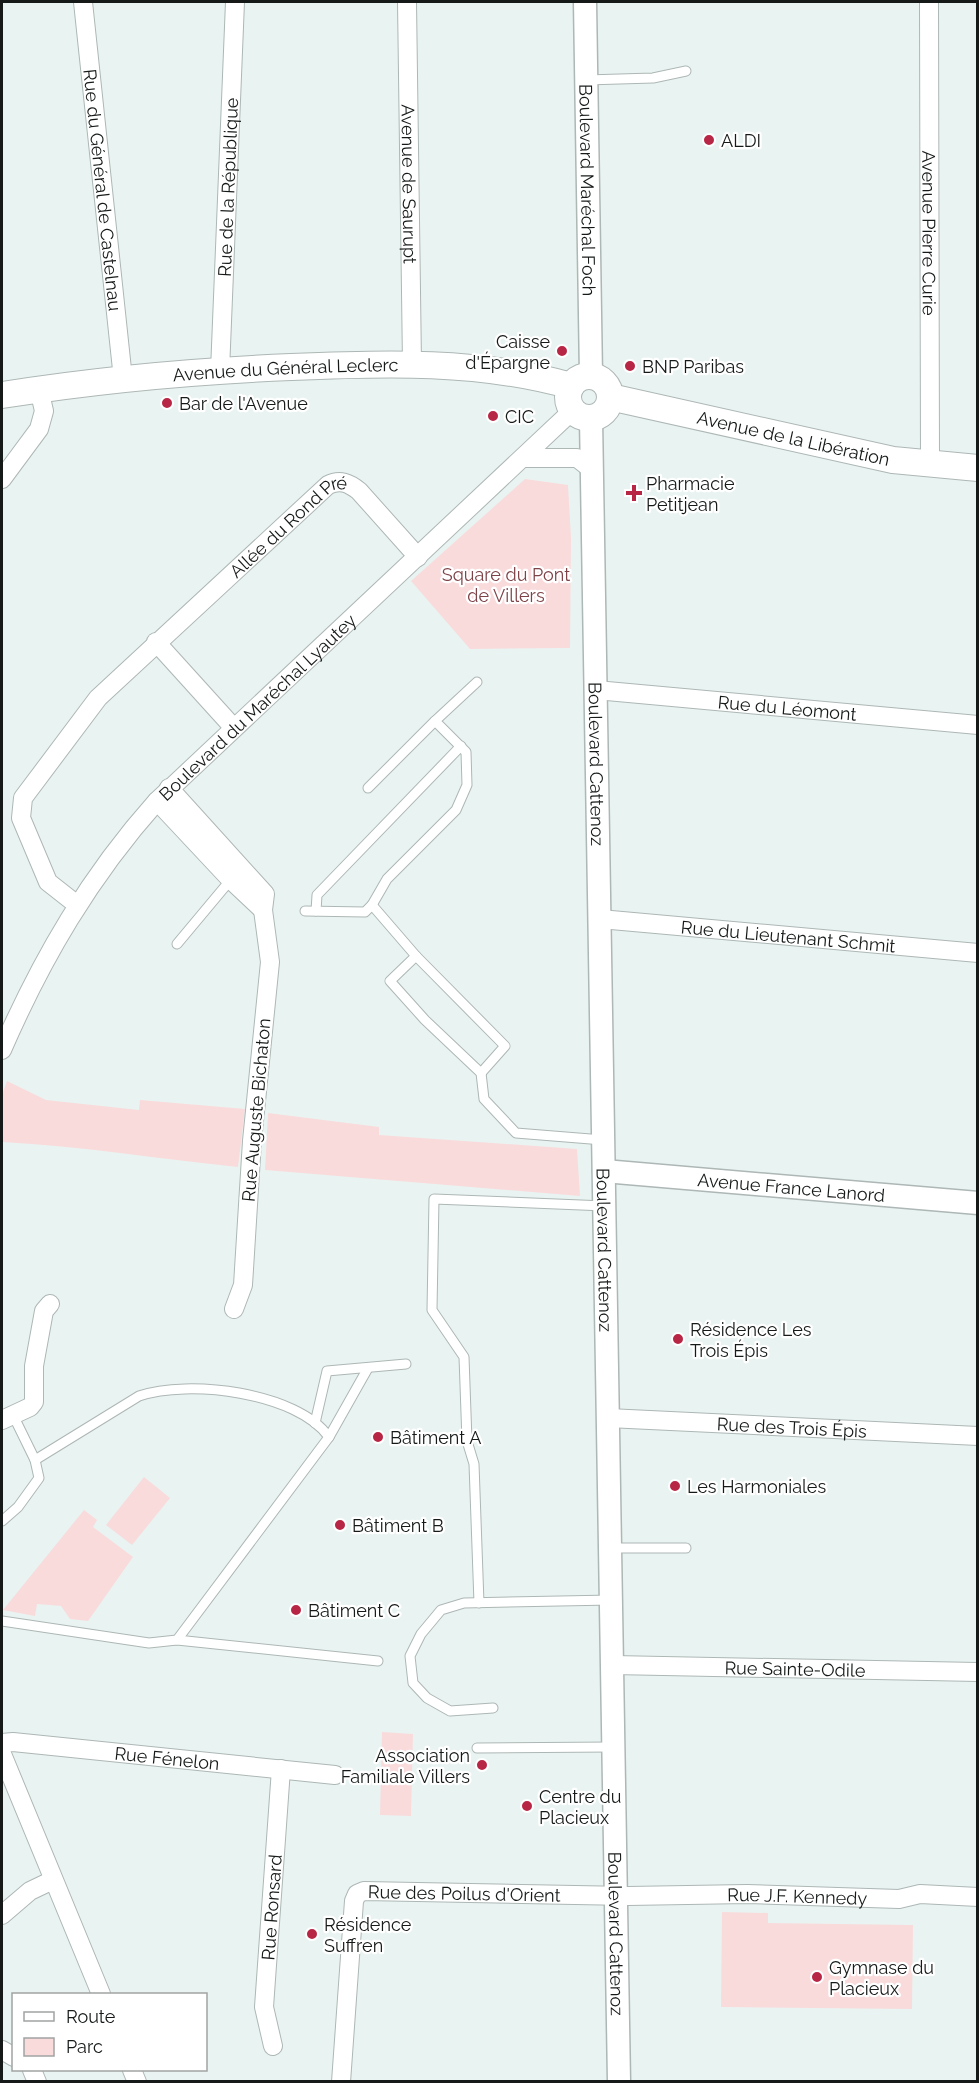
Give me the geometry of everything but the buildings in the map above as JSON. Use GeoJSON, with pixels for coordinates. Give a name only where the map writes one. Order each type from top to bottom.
{"type":"FeatureCollection","features":[{"type":"Feature","properties":{"kind":"main road","name":"Avenue du Général Leclerc"},"geometry":{"type":"LineString","coordinates":[[2,395],[123,379],[220,371],[412,364],[494,370],[581,381]]}},
{"type":"Feature","properties":{"kind":"main road"},"geometry":{"type":"LineString","coordinates":[[581,381],[602,381],[610,397],[604,411],[581,415],[567,399],[581,381]]}},
{"type":"Feature","properties":{"kind":"main road","name":"Avenue de la Libération"},"geometry":{"type":"LineString","coordinates":[[610,397],[893,460],[978,468]]}},
{"type":"Feature","properties":{"kind":"street","name":"Rue du Général de Castelnau"},"geometry":{"type":"LineString","coordinates":[[83,2],[123,379]]}},
{"type":"Feature","properties":{"kind":"street","name":"Rue de la République"},"geometry":{"type":"LineString","coordinates":[[220,371],[235,2]]}},
{"type":"Feature","properties":{"kind":"street","name":"Avenue de Saurupt"},"geometry":{"type":"LineString","coordinates":[[406,2],[412,364]]}},
{"type":"Feature","properties":{"kind":"street","name":"Boulevard Maréchal Foch"},"geometry":{"type":"LineString","coordinates":[[581,381],[586,80],[585,2]]}},
{"type":"Feature","properties":{"kind":"street","name":"Avenue Pierre Curie"},"geometry":{"type":"LineString","coordinates":[[928,2],[930,464]]}},
{"type":"Feature","properties":{"kind":"street"},"geometry":{"type":"LineString","coordinates":[[2,478],[44,420],[39,389]]}},
{"type":"Feature","properties":{"kind":"street","name":"Boulevard du Maréchal Lyautey"},"geometry":{"type":"LineString","coordinates":[[2,1050],[41,965],[76,904],[108,858],[163,794],[525,458],[581,415]]}},
{"type":"Feature","properties":{"kind":"street","name":"Boulevard Cattenoz"},"geometry":{"type":"LineString","coordinates":[[581,415],[591,469],[620,2082]]}},
{"type":"Feature","properties":{"kind":"street"},"geometry":{"type":"LineString","coordinates":[[525,458],[577,458],[591,469]]}},
{"type":"Feature","properties":{"kind":"street","name":"Allée du Rond Pré"},"geometry":{"type":"LineString","coordinates":[[76,904],[44,876],[21,818],[23,798],[87,712],[156,642],[333,482],[350,484],[358,491],[418,557]]}},
{"type":"Feature","properties":{"kind":"street"},"geometry":{"type":"LineString","coordinates":[[156,642],[234,727]]}},
{"type":"Feature","properties":{"kind":"street","name":"Rue du Léomont"},"geometry":{"type":"LineString","coordinates":[[596,690],[978,725]]}},
{"type":"Feature","properties":{"kind":"street","name":"Rue Auguste Bichaton"},"geometry":{"type":"LineString","coordinates":[[163,794],[237,874],[266,894],[263,910],[270,962],[252,1141],[243,1285],[234,1309]]}},
{"type":"Feature","properties":{"kind":"street","name":"Rue du Lieutenant Schmit"},"geometry":{"type":"LineString","coordinates":[[600,919],[978,953]]}},
{"type":"Feature","properties":{"kind":"street","name":"Avenue France Lanord"},"geometry":{"type":"LineString","coordinates":[[604,1171],[978,1203]]}},
{"type":"Feature","properties":{"kind":"street"},"geometry":{"type":"LineString","coordinates":[[7,1417],[34,1402],[34,1366],[44,1311],[50,1304]]}},
{"type":"Feature","properties":{"kind":"street","name":"Rue des Trois Épis"},"geometry":{"type":"LineString","coordinates":[[608,1418],[978,1436]]}},
{"type":"Feature","properties":{"kind":"street","name":"Rue Sainte-Odile"},"geometry":{"type":"LineString","coordinates":[[612,1665],[978,1672]]}},
{"type":"Feature","properties":{"kind":"street","name":"Rue Fénelon"},"geometry":{"type":"LineString","coordinates":[[2,1743],[13,1742],[335,1775]]}},
{"type":"Feature","properties":{"kind":"street"},"geometry":{"type":"LineString","coordinates":[[2,1754],[100,1993]]}},
{"type":"Feature","properties":{"kind":"street","name":"Rue Ronsard"},"geometry":{"type":"LineString","coordinates":[[273,2046],[264,2007],[281,1769]]}},
{"type":"Feature","properties":{"kind":"street"},"geometry":{"type":"LineString","coordinates":[[2,1915],[30,1891],[54,1880]]}},
{"type":"Feature","properties":{"kind":"street","name":"Rue des Poilus d'Orient"},"geometry":{"type":"LineString","coordinates":[[341,2082],[354,1901],[357,1894],[371,1891],[617,1895]]}},
{"type":"Feature","properties":{"kind":"street","name":"Rue J.F. Kennedy"},"geometry":{"type":"LineString","coordinates":[[617,1895],[747,1894],[899,1899],[920,1894],[978,1897]]}},
{"type":"Feature","properties":{"kind":"lane"},"geometry":{"type":"LineString","coordinates":[[586,80],[653,78],[687,71]]}},
{"type":"Feature","properties":{"kind":"lane"},"geometry":{"type":"LineString","coordinates":[[368,788],[477,682]]}},
{"type":"Feature","properties":{"kind":"lane"},"geometry":{"type":"LineString","coordinates":[[305,910],[365,912],[372,905],[387,879],[456,810],[467,785],[466,752],[435,721]]}},
{"type":"Feature","properties":{"kind":"lane"},"geometry":{"type":"LineString","coordinates":[[316,911],[317,895],[461,746]]}},
{"type":"Feature","properties":{"kind":"lane"},"geometry":{"type":"LineString","coordinates":[[177,944],[237,874]]}},
{"type":"Feature","properties":{"kind":"lane"},"geometry":{"type":"LineString","coordinates":[[372,905],[416,956],[505,1046],[481,1073]]}},
{"type":"Feature","properties":{"kind":"lane"},"geometry":{"type":"LineString","coordinates":[[416,956],[390,981],[425,1020],[481,1073],[484,1099],[516,1133],[603,1140]]}},
{"type":"Feature","properties":{"kind":"lane"},"geometry":{"type":"LineString","coordinates":[[479,1603],[474,1464],[467,1441],[464,1357],[432,1310],[434,1199],[605,1206]]}},
{"type":"Feature","properties":{"kind":"lane"},"geometry":{"type":"LineString","coordinates":[[315,1423],[327,1371],[406,1364]]}},
{"type":"Feature","properties":{"kind":"lane"},"geometry":{"type":"LineString","coordinates":[[177,1640],[329,1437],[368,1368]]}},
{"type":"Feature","properties":{"kind":"lane"},"geometry":{"type":"LineString","coordinates":[[35,1460],[139,1396],[157,1390],[195,1389],[259,1398],[315,1423],[329,1437]]}},
{"type":"Feature","properties":{"kind":"lane"},"geometry":{"type":"LineString","coordinates":[[2,1521],[18,1506],[39,1478],[35,1460],[7,1417]]}},
{"type":"Feature","properties":{"kind":"lane"},"geometry":{"type":"LineString","coordinates":[[610,1548],[686,1548]]}},
{"type":"Feature","properties":{"kind":"lane"},"geometry":{"type":"LineString","coordinates":[[493,1708],[450,1711],[427,1698],[413,1683],[410,1656],[421,1634],[441,1610],[464,1603],[612,1600]]}},
{"type":"Feature","properties":{"kind":"lane"},"geometry":{"type":"LineString","coordinates":[[2,1621],[149,1643],[177,1640],[378,1661]]}},
{"type":"Feature","properties":{"kind":"lane"},"geometry":{"type":"LineString","coordinates":[[477,1748],[614,1747]]}},
{"type":"Feature","properties":{"kind":"green space","name":"Square du Pont de Villers"},"geometry":{"type":"Polygon","coordinates":[[[525,479],[568,485],[571,538],[570,648],[470,649],[411,581],[525,479]]]}},
{"type":"Feature","properties":{"kind":"green space"},"geometry":{"type":"Polygon","coordinates":[[[7,1081],[46,1100],[139,1110],[140,1100],[245,1109],[238,1167],[2,1142],[2,1095],[7,1081]]]}},
{"type":"Feature","properties":{"kind":"green space"},"geometry":{"type":"Polygon","coordinates":[[[268,1113],[379,1127],[379,1135],[577,1149],[580,1196],[265,1170],[268,1113]]]}},
{"type":"Feature","properties":{"kind":"green space"},"geometry":{"type":"Polygon","coordinates":[[[144,1477],[170,1498],[132,1545],[106,1525],[144,1477]]]}},
{"type":"Feature","properties":{"kind":"green space"},"geometry":{"type":"Polygon","coordinates":[[[84,1510],[97,1520],[93,1527],[133,1557],[88,1621],[70,1619],[61,1606],[37,1604],[35,1616],[3,1610],[84,1510]]]}},
{"type":"Feature","properties":{"kind":"green space"},"geometry":{"type":"Polygon","coordinates":[[[382,1732],[413,1734],[411,1816],[380,1815],[382,1732]]]}},
{"type":"Feature","properties":{"kind":"green space","name":"Gymnase du Placieux"},"geometry":{"type":"Polygon","coordinates":[[[722,1912],[768,1913],[768,1923],[913,1925],[912,2009],[721,2007],[722,1912]]]}},
{"type":"Feature","properties":{"kind":"place","name":"ALDI"},"geometry":{"type":"Point","coordinates":[709,140]}},
{"type":"Feature","properties":{"kind":"place","name":"Caisse d'Épargne"},"geometry":{"type":"Point","coordinates":[562,351]}},
{"type":"Feature","properties":{"kind":"place","name":"BNP Paribas"},"geometry":{"type":"Point","coordinates":[630,366]}},
{"type":"Feature","properties":{"kind":"place","name":"Bar de l'Avenue"},"geometry":{"type":"Point","coordinates":[167,403]}},
{"type":"Feature","properties":{"kind":"place","name":"CIC"},"geometry":{"type":"Point","coordinates":[493,416]}},
{"type":"Feature","properties":{"kind":"place","name":"Pharmacie Petitjean"},"geometry":{"type":"Point","coordinates":[634,493]}},
{"type":"Feature","properties":{"kind":"place","name":"Résidence Les Trois Épis"},"geometry":{"type":"Point","coordinates":[678,1339]}},
{"type":"Feature","properties":{"kind":"place","name":"Bâtiment A"},"geometry":{"type":"Point","coordinates":[378,1437]}},
{"type":"Feature","properties":{"kind":"place","name":"Les Harmoniales"},"geometry":{"type":"Point","coordinates":[675,1486]}},
{"type":"Feature","properties":{"kind":"place","name":"Bâtiment B"},"geometry":{"type":"Point","coordinates":[340,1525]}},
{"type":"Feature","properties":{"kind":"place","name":"Bâtiment C"},"geometry":{"type":"Point","coordinates":[296,1610]}},
{"type":"Feature","properties":{"kind":"place","name":"Association Familiale Villers"},"geometry":{"type":"Point","coordinates":[482,1765]}},
{"type":"Feature","properties":{"kind":"place","name":"Centre du Placieux"},"geometry":{"type":"Point","coordinates":[527,1806]}},
{"type":"Feature","properties":{"kind":"place","name":"Résidence Suffren"},"geometry":{"type":"Point","coordinates":[312,1934]}},
{"type":"Feature","properties":{"kind":"place","name":"Gymnase du Placieux"},"geometry":{"type":"Point","coordinates":[817,1977]}}]}
